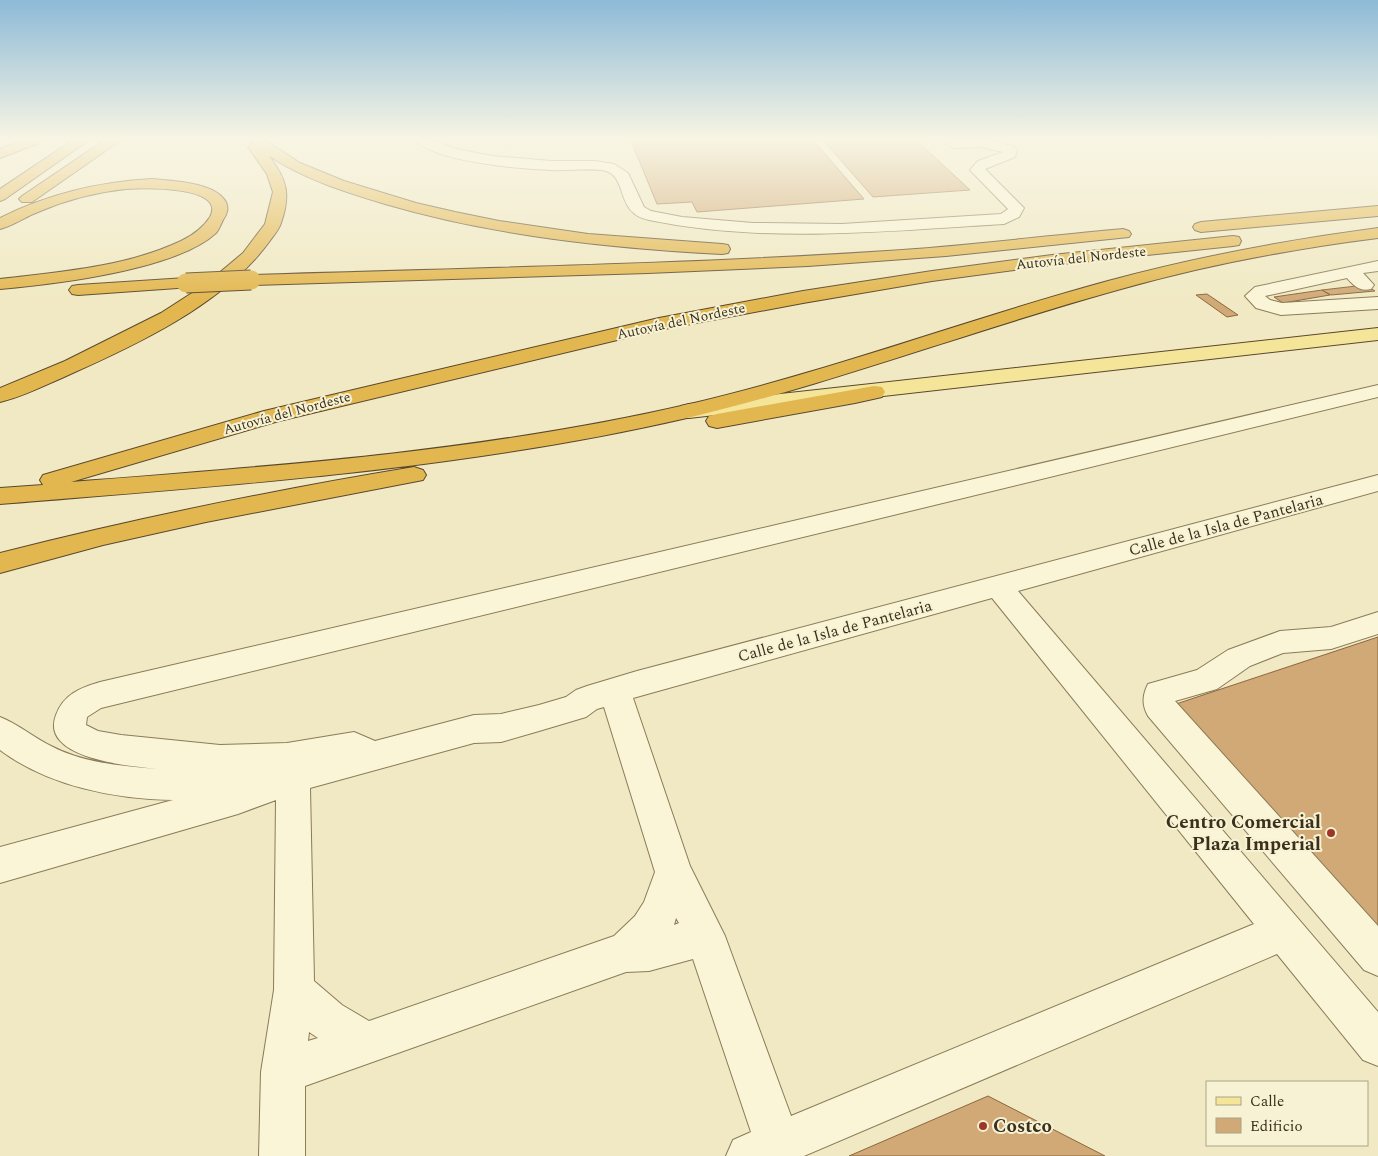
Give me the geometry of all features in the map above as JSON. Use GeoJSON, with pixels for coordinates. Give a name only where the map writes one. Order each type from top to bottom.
{"type":"FeatureCollection","features":[{"type":"Feature","properties":{"kind":"highway"},"geometry":{"type":"LineString","coordinates":[[0,215],[35,194]]}},
{"type":"Feature","properties":{"kind":"highway"},"geometry":{"type":"LineString","coordinates":[[0,224],[34,207],[78,194]]}},
{"type":"Feature","properties":{"kind":"highway"},"geometry":{"type":"LineString","coordinates":[[0,284],[91,272],[160,254],[188,243],[204,233],[218,218],[219,206],[216,200],[209,194]]}},
{"type":"Feature","properties":{"kind":"highway"},"geometry":{"type":"LineString","coordinates":[[0,396],[97,355],[147,330],[207,291],[248,256],[263,240],[273,224],[280,206],[280,194]]}},
{"type":"Feature","properties":{"kind":"highway"},"geometry":{"type":"LineString","coordinates":[[369,194],[443,215],[509,227],[582,238],[713,248],[810,251],[893,249],[1042,238],[1084,238]]}},
{"type":"Feature","properties":{"kind":"highway"},"geometry":{"type":"LineString","coordinates":[[1182,228],[1378,211]]}},
{"type":"Feature","properties":{"kind":"highway","name":"Autovía del Nordeste"},"geometry":{"type":"LineString","coordinates":[[0,496],[272,416],[659,324],[932,276],[1052,260],[1378,227]]}},
{"type":"Feature","properties":{"kind":"highway","name":"Autovía del Nordeste"},"geometry":{"type":"LineString","coordinates":[[0,297],[251,280],[786,262],[941,252],[1142,232]]}},
{"type":"Feature","properties":{"kind":"highway"},"geometry":{"type":"LineString","coordinates":[[0,496],[288,471],[437,455],[577,434],[688,411],[786,386],[1123,283],[1239,256],[1378,233]]}},
{"type":"Feature","properties":{"kind":"highway"},"geometry":{"type":"LineString","coordinates":[[0,563],[50,549],[194,516],[341,487],[595,446],[874,392]]}},
{"type":"Feature","properties":{"kind":"main road"},"geometry":{"type":"LineString","coordinates":[[688,411],[732,408],[853,392],[874,392],[1378,334]]}},
{"type":"Feature","properties":{"kind":"lane"},"geometry":{"type":"LineString","coordinates":[[630,194],[637,210],[660,219],[716,226],[787,229],[842,229],[1004,219],[1013,214],[1016,208],[1002,194]]}},
{"type":"Feature","properties":{"kind":"lane"},"geometry":{"type":"LineString","coordinates":[[1378,266],[1357,268],[1354,271],[1261,291],[1254,296],[1262,304],[1281,309],[1378,303]]}},
{"type":"Feature","properties":{"kind":"lane"},"geometry":{"type":"LineString","coordinates":[[1354,271],[1359,280],[1378,293]]}},
{"type":"Feature","properties":{"kind":"lane"},"geometry":{"type":"LineString","coordinates":[[372,757],[354,746],[295,757],[267,759],[226,760],[142,753],[92,743],[75,737],[71,732],[70,720],[73,711],[88,699],[121,690],[1378,391]]}},
{"type":"Feature","properties":{"kind":"lane","name":"Calle de la Isla de Pantelaria"},"geometry":{"type":"LineString","coordinates":[[293,778],[474,730],[501,728],[575,708],[601,695],[1378,483]]}},
{"type":"Feature","properties":{"kind":"lane"},"geometry":{"type":"LineString","coordinates":[[998,586],[1378,1045]]}},
{"type":"Feature","properties":{"kind":"lane"},"geometry":{"type":"LineString","coordinates":[[1378,623],[1330,638],[1280,642],[1239,658],[1206,680],[1159,693],[1159,707],[1378,956]]}},
{"type":"Feature","properties":{"kind":"lane"},"geometry":{"type":"LineString","coordinates":[[601,695],[674,872],[705,936],[763,1150],[1284,931]]}},
{"type":"Feature","properties":{"kind":"lane"},"geometry":{"type":"LineString","coordinates":[[0,731],[16,745],[47,761],[80,772],[127,781],[186,785],[293,778]]}},
{"type":"Feature","properties":{"kind":"lane"},"geometry":{"type":"LineString","coordinates":[[0,865],[238,798],[293,778]]}},
{"type":"Feature","properties":{"kind":"lane"},"geometry":{"type":"LineString","coordinates":[[282,1156],[283,1072],[294,990],[293,778]]}},
{"type":"Feature","properties":{"kind":"lane"},"geometry":{"type":"LineString","coordinates":[[626,952],[649,930],[659,914],[674,872]]}},
{"type":"Feature","properties":{"kind":"lane"},"geometry":{"type":"LineString","coordinates":[[283,1072],[626,952],[649,951],[705,936]]}},
{"type":"Feature","properties":{"kind":"lane"},"geometry":{"type":"LineString","coordinates":[[294,990],[320,1016],[337,1028],[367,1042]]}},
{"type":"Feature","properties":{"kind":"building"},"geometry":{"type":"Polygon","coordinates":[[[653,194],[860,194],[864,199],[697,212],[692,202],[657,204],[653,194]]]}},
{"type":"Feature","properties":{"kind":"building"},"geometry":{"type":"Polygon","coordinates":[[[870,194],[915,194],[873,197],[870,194]]]}},
{"type":"Feature","properties":{"kind":"building"},"geometry":{"type":"Polygon","coordinates":[[[1365,285],[1375,291],[1331,295],[1322,290],[1365,285]]]}},
{"type":"Feature","properties":{"kind":"building"},"geometry":{"type":"Polygon","coordinates":[[[1322,290],[1330,295],[1283,303],[1274,297],[1322,290]]]}},
{"type":"Feature","properties":{"kind":"building"},"geometry":{"type":"Polygon","coordinates":[[[1207,294],[1238,315],[1227,317],[1196,295],[1207,294]]]}},
{"type":"Feature","properties":{"kind":"building","name":"Centro Comercial Plaza Imperial"},"geometry":{"type":"Polygon","coordinates":[[[1378,637],[1378,937],[1170,706],[1378,637]]]}},
{"type":"Feature","properties":{"kind":"building","name":"Costco"},"geometry":{"type":"Polygon","coordinates":[[[988,1096],[1105,1156],[849,1156],[988,1096]]]}},
{"type":"Feature","properties":{"kind":"place","name":"Centro Comercial Plaza Imperial"},"geometry":{"type":"Point","coordinates":[1331,833]}},
{"type":"Feature","properties":{"kind":"place","name":"Costco"},"geometry":{"type":"Point","coordinates":[983,1126]}}]}
